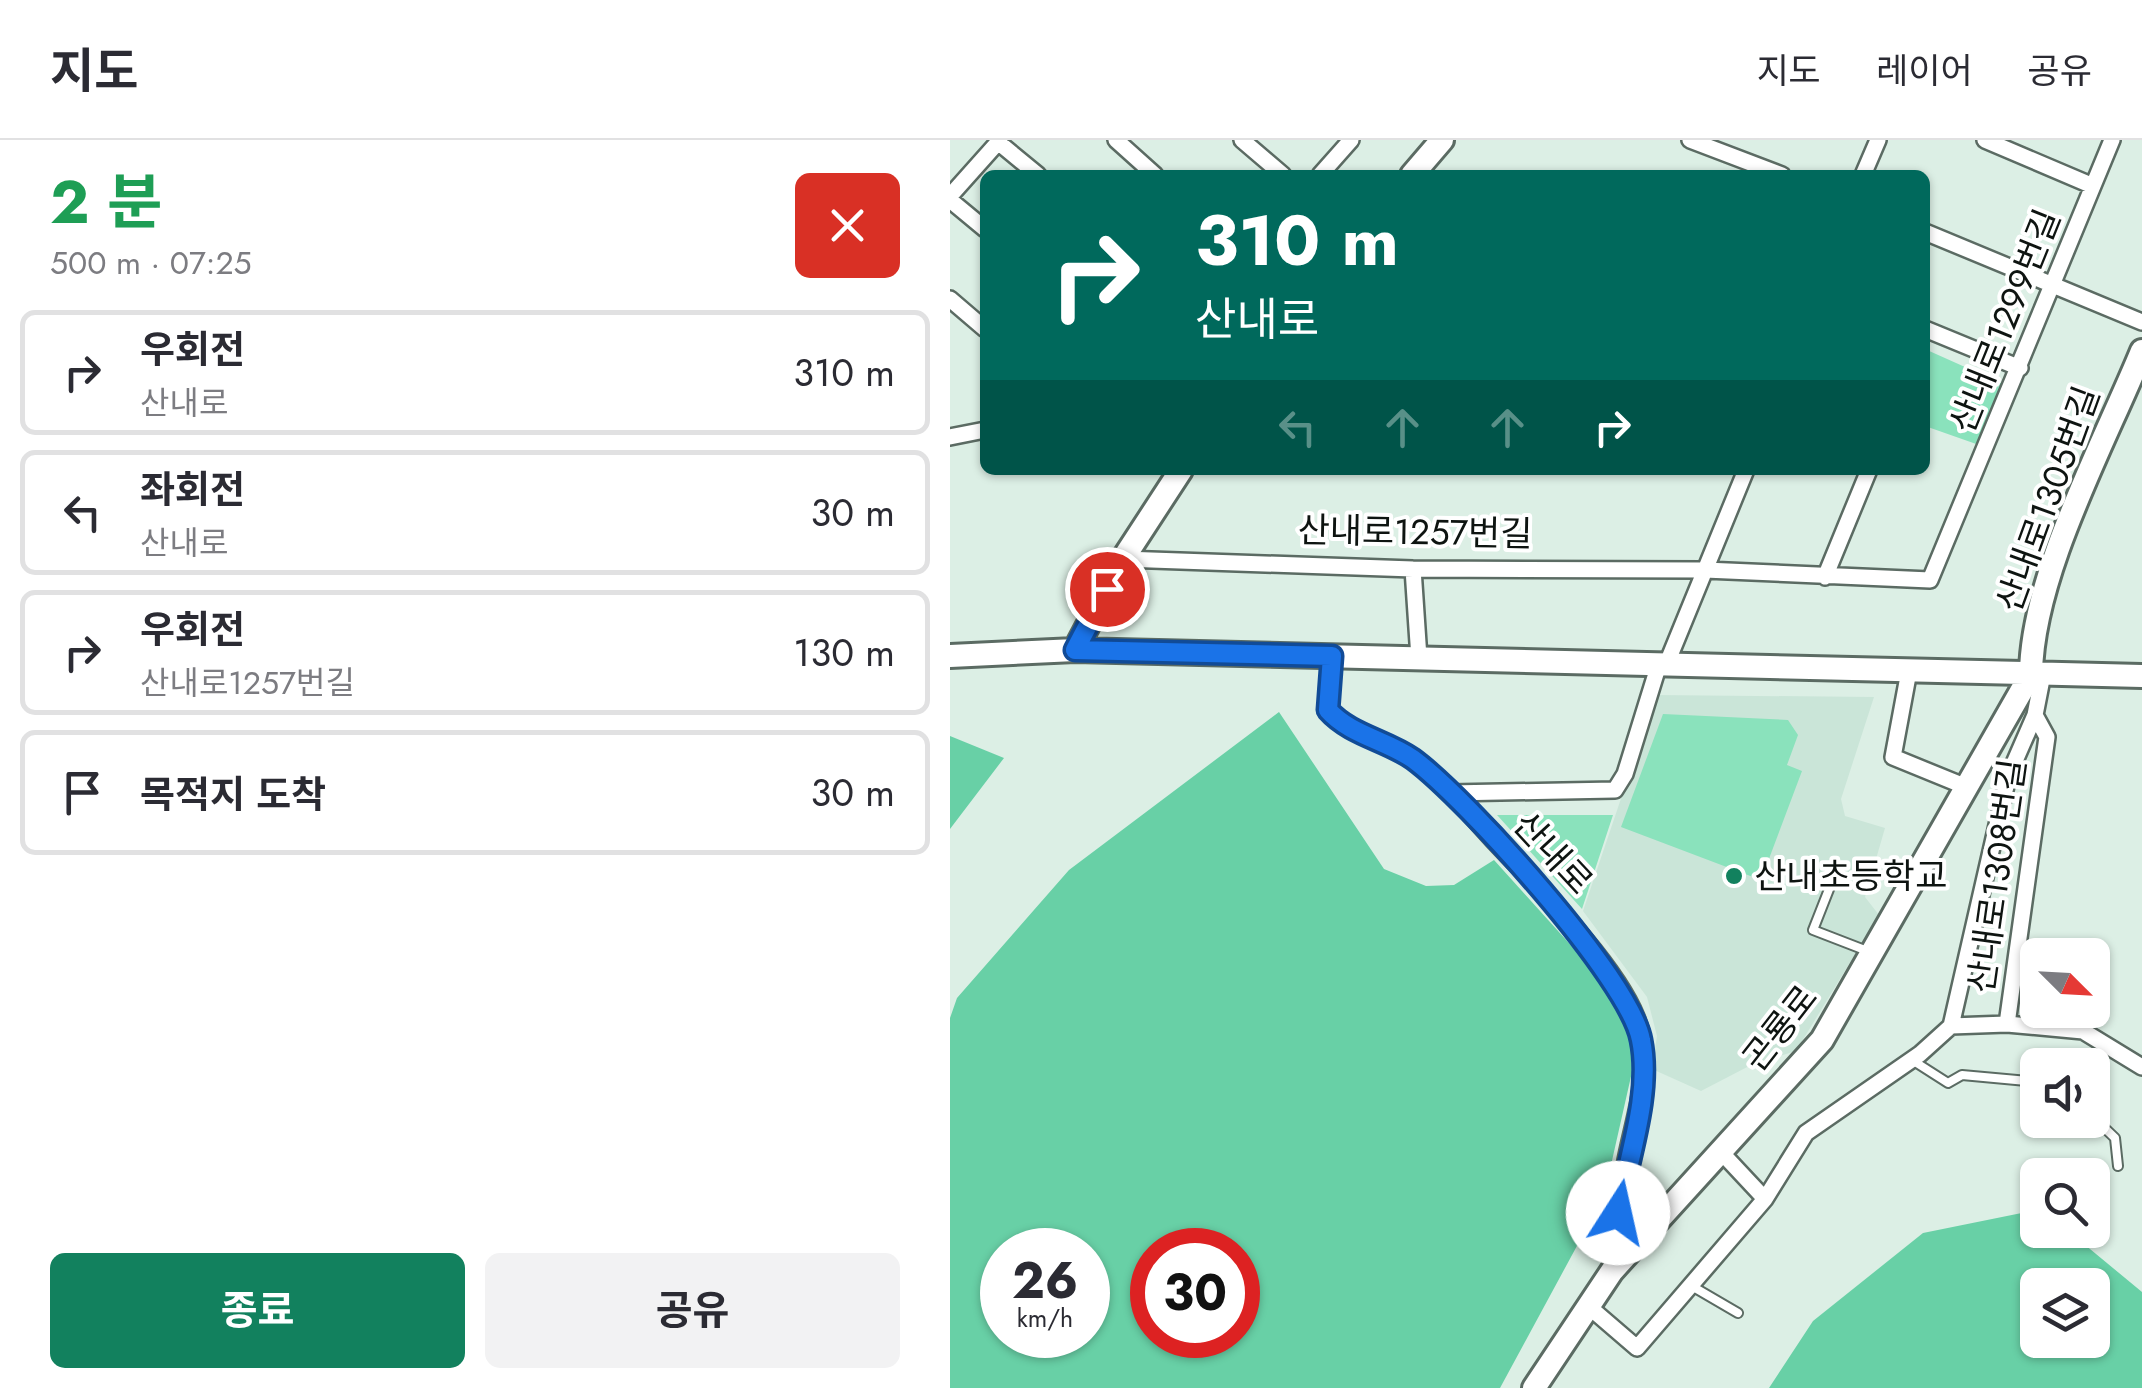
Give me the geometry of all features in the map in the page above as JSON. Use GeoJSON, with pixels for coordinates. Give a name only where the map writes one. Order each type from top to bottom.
{"type":"FeatureCollection","features":[{"type":"Feature","properties":{"kind":"main road"},"geometry":{"type":"LineString","coordinates":[[1416,170],[1442,140]]}},
{"type":"Feature","properties":{"kind":"main road","name":"산내로1305번길"},"geometry":{"type":"LineString","coordinates":[[2037,674],[2032,649],[2050,572],[2142,351]]}},
{"type":"Feature","properties":{"kind":"main road"},"geometry":{"type":"LineString","coordinates":[[1075,650],[1123,559],[1178,475]]}},
{"type":"Feature","properties":{"kind":"main road"},"geometry":{"type":"LineString","coordinates":[[950,656],[1075,650],[2142,676]]}},
{"type":"Feature","properties":{"kind":"main road","name":"곤룡로"},"geometry":{"type":"LineString","coordinates":[[1534,1388],[1587,1305],[1633,1247],[1822,1040],[2037,674]]}},
{"type":"Feature","properties":{"kind":"street"},"geometry":{"type":"LineString","coordinates":[[1116,140],[1149,170]]}},
{"type":"Feature","properties":{"kind":"street"},"geometry":{"type":"LineString","coordinates":[[1242,140],[1277,170]]}},
{"type":"Feature","properties":{"kind":"street"},"geometry":{"type":"LineString","coordinates":[[1324,170],[1350,140]]}},
{"type":"Feature","properties":{"kind":"street"},"geometry":{"type":"LineString","coordinates":[[1690,140],[1769,170]]}},
{"type":"Feature","properties":{"kind":"street"},"geometry":{"type":"LineString","coordinates":[[1866,170],[1878,140]]}},
{"type":"Feature","properties":{"kind":"street","name":"산내로1299번길"},"geometry":{"type":"LineString","coordinates":[[1930,580],[2112,140]]}},
{"type":"Feature","properties":{"kind":"street"},"geometry":{"type":"LineString","coordinates":[[980,225],[950,198],[999,141],[1032,170]]}},
{"type":"Feature","properties":{"kind":"street"},"geometry":{"type":"LineString","coordinates":[[1990,141],[2093,186]]}},
{"type":"Feature","properties":{"kind":"street"},"geometry":{"type":"LineString","coordinates":[[1930,234],[2142,322]]}},
{"type":"Feature","properties":{"kind":"street"},"geometry":{"type":"LineString","coordinates":[[950,298],[980,325]]}},
{"type":"Feature","properties":{"kind":"street"},"geometry":{"type":"LineString","coordinates":[[1930,333],[2020,368]]}},
{"type":"Feature","properties":{"kind":"street"},"geometry":{"type":"LineString","coordinates":[[950,419],[958,435]]}},
{"type":"Feature","properties":{"kind":"street"},"geometry":{"type":"LineString","coordinates":[[1659,664],[1668,663],[1744,475]]}},
{"type":"Feature","properties":{"kind":"street"},"geometry":{"type":"LineString","coordinates":[[1826,578],[1867,475]]}},
{"type":"Feature","properties":{"kind":"street","name":"산내로1257번길"},"geometry":{"type":"LineString","coordinates":[[1123,559],[1413,569],[1706,570],[1930,580]]}},
{"type":"Feature","properties":{"kind":"street"},"geometry":{"type":"LineString","coordinates":[[1413,569],[1419,658]]}},
{"type":"Feature","properties":{"kind":"street","name":"산내로"},"geometry":{"type":"LineString","coordinates":[[1332,656],[1328,710],[1339,722],[1414,760],[1450,793],[1577,931],[1636,1017],[1644,1068],[1618,1213],[1633,1247]]}},
{"type":"Feature","properties":{"kind":"street","name":"산내로"},"geometry":{"type":"LineString","coordinates":[[1450,793],[1614,790],[1624,774],[1659,664]]}},
{"type":"Feature","properties":{"kind":"street"},"geometry":{"type":"LineString","coordinates":[[1909,671],[1893,757],[1969,788]]}},
{"type":"Feature","properties":{"kind":"street","name":"산내로1308번길"},"geometry":{"type":"LineString","coordinates":[[1587,1305],[1637,1348],[1764,1199],[1806,1133],[1912,1060],[1951,1026],[2008,777],[2035,715],[2037,674]]}},
{"type":"Feature","properties":{"kind":"street","name":"산내로1308번길"},"geometry":{"type":"LineString","coordinates":[[2035,715],[2047,737],[2008,1024],[2083,1031],[2142,1066]]}},
{"type":"Feature","properties":{"kind":"street"},"geometry":{"type":"LineString","coordinates":[[1951,1026],[2008,1024]]}},
{"type":"Feature","properties":{"kind":"street"},"geometry":{"type":"LineString","coordinates":[[1722,1153],[1764,1199]]}},
{"type":"Feature","properties":{"kind":"lane"},"geometry":{"type":"LineString","coordinates":[[1837,869],[1813,930],[1874,954]]}},
{"type":"Feature","properties":{"kind":"lane"},"geometry":{"type":"LineString","coordinates":[[1912,1060],[1948,1083],[1962,1075],[2020,1080]]}},
{"type":"Feature","properties":{"kind":"lane"},"geometry":{"type":"LineString","coordinates":[[2110,1133],[2115,1138],[2118,1166]]}},
{"type":"Feature","properties":{"kind":"lane"},"geometry":{"type":"LineString","coordinates":[[1687,1285],[1738,1313]]}},
{"type":"Feature","properties":{"kind":"shaded area","name":"산내초등학교"},"geometry":{"type":"Polygon","coordinates":[[[1656,695],[1874,697],[1841,799],[1845,816],[1885,828],[1865,897],[1879,915],[1796,1051],[1753,1064],[1701,1091],[1652,1069],[1657,1036],[1647,997],[1583,911],[1656,695]]]}},
{"type":"Feature","properties":{"kind":"green space"},"geometry":{"type":"Polygon","coordinates":[[[1930,351],[2003,384],[1979,445],[1930,428],[1930,351]]]}},
{"type":"Feature","properties":{"kind":"green space"},"geometry":{"type":"Polygon","coordinates":[[[1279,712],[1384,869],[1426,886],[1454,885],[1494,860],[1595,972],[1631,1037],[1632,1072],[1604,1196],[1500,1388],[950,1388],[950,1018],[957,998],[1069,870],[1279,712]]]}},
{"type":"Feature","properties":{"kind":"green space"},"geometry":{"type":"Polygon","coordinates":[[[1663,714],[1788,720],[1798,735],[1787,765],[1802,771],[1761,880],[1621,827],[1663,714]]]}},
{"type":"Feature","properties":{"kind":"green space"},"geometry":{"type":"Polygon","coordinates":[[[950,736],[1004,758],[950,829],[950,736]]]}},
{"type":"Feature","properties":{"kind":"green space"},"geometry":{"type":"Polygon","coordinates":[[[1497,815],[1613,815],[1582,909],[1497,815]]]}},
{"type":"Feature","properties":{"kind":"green space"},"geometry":{"type":"Polygon","coordinates":[[[2020,1213],[2020,1248],[2089,1248],[2142,1292],[2142,1388],[1769,1388],[1813,1321],[1923,1233],[2020,1213]]]}},
{"type":"Feature","properties":{"kind":"place","name":"산내초등학교"},"geometry":{"type":"Point","coordinates":[1734,876]}},
{"type":"Feature","properties":{"kind":"route"},"geometry":{"type":"LineString","coordinates":[[1107,589],[1075,650],[1332,656],[1328,710],[1339,722],[1414,760],[1450,793],[1577,931],[1636,1017],[1642,1042],[1644,1068],[1618,1213]]}}]}
